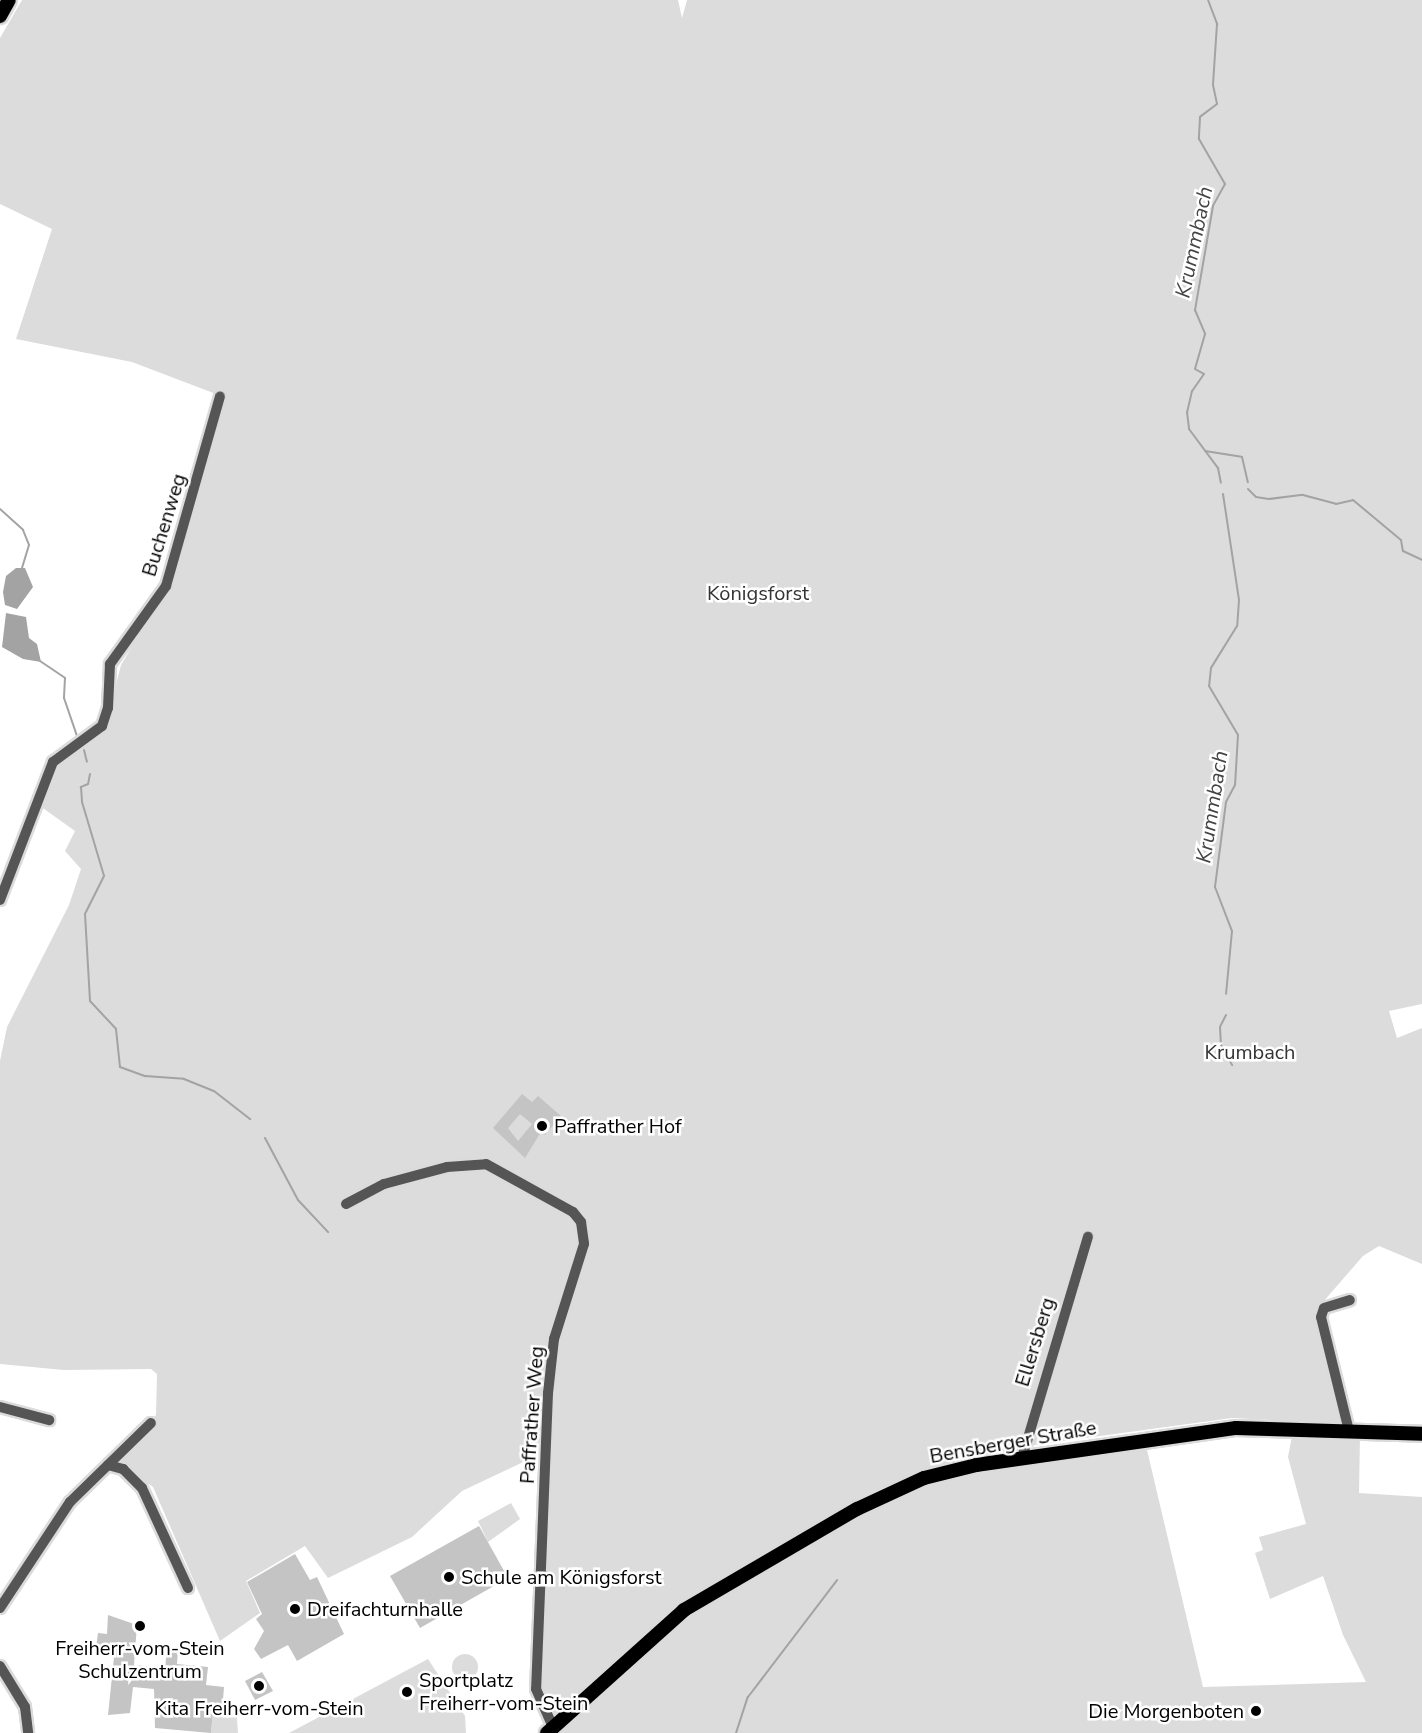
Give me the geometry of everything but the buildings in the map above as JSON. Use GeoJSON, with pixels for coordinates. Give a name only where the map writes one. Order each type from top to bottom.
{"type":"FeatureCollection","features":[{"type":"Feature","properties":{"kind":"main road"},"geometry":{"type":"LineString","coordinates":[[0,16],[9,0]]}},
{"type":"Feature","properties":{"kind":"main road","name":"Bensberger Straße"},"geometry":{"type":"LineString","coordinates":[[550,1730],[666,1624],[718,1588],[908,1484],[948,1470],[1236,1428],[1422,1434]]}},
{"type":"Feature","properties":{"kind":"street","name":"Buchenweg"},"geometry":{"type":"LineString","coordinates":[[0,900],[53,762],[102,726],[108,708],[110,664],[166,586],[220,397]]}},
{"type":"Feature","properties":{"kind":"street","name":"Paffrather Weg"},"geometry":{"type":"LineString","coordinates":[[346,1204],[384,1184],[447,1167],[486,1164],[573,1212],[581,1222],[584,1244],[554,1339],[548,1393],[536,1689],[550,1730]]}},
{"type":"Feature","properties":{"kind":"street","name":"Ellersberg"},"geometry":{"type":"LineString","coordinates":[[1022,1458],[1088,1237]]}},
{"type":"Feature","properties":{"kind":"street"},"geometry":{"type":"LineString","coordinates":[[1349,1431],[1321,1317],[1324,1308],[1350,1300]]}},
{"type":"Feature","properties":{"kind":"street"},"geometry":{"type":"LineString","coordinates":[[0,1407],[49,1420]]}},
{"type":"Feature","properties":{"kind":"street"},"geometry":{"type":"LineString","coordinates":[[0,1608],[70,1502],[151,1423]]}},
{"type":"Feature","properties":{"kind":"street"},"geometry":{"type":"LineString","coordinates":[[108,1465],[123,1469],[142,1488],[188,1588]]}},
{"type":"Feature","properties":{"kind":"street"},"geometry":{"type":"LineString","coordinates":[[0,1666],[25,1707],[28,1733]]}},
{"type":"Feature","properties":{"kind":"green space","name":"Königsforst"},"geometry":{"type":"Polygon","coordinates":[[[22,0],[678,0],[682,18],[687,0],[1422,0],[1422,1004],[1389,1011],[1397,1038],[1422,1028],[1422,1264],[1379,1246],[1363,1256],[1316,1310],[1347,1424],[1232,1418],[1027,1446],[1022,1461],[1140,1444],[1147,1450],[1203,1687],[1366,1682],[1343,1635],[1323,1576],[1270,1599],[1255,1553],[1263,1550],[1259,1537],[1306,1524],[1288,1457],[1292,1436],[1227,1437],[1227,1435],[1360,1435],[1359,1493],[1422,1497],[1422,1733],[551,1733],[560,1723],[539,1694],[551,1449],[462,1491],[412,1537],[328,1578],[305,1546],[246,1581],[260,1613],[220,1641],[153,1487],[121,1463],[121,1456],[156,1415],[157,1374],[151,1369],[64,1370],[0,1364],[0,1061],[7,1027],[69,905],[81,869],[65,851],[75,831],[40,806],[54,768],[104,731],[121,665],[168,585],[216,394],[132,362],[16,339],[52,229],[0,204],[0,38],[22,0]]]}},
{"type":"Feature","properties":{"kind":"green space"},"geometry":{"type":"Polygon","coordinates":[[[511,1503],[520,1519],[488,1542],[478,1521],[511,1503]]]}},
{"type":"Feature","properties":{"kind":"green space"},"geometry":{"type":"Polygon","coordinates":[[[465,1654],[474,1658],[478,1667],[474,1676],[465,1680],[456,1676],[452,1667],[456,1658],[465,1654]]]}},
{"type":"Feature","properties":{"kind":"green space","name":"Sportplatz Freiherr-vom-Stein"},"geometry":{"type":"Polygon","coordinates":[[[428,1659],[465,1716],[466,1733],[289,1733],[428,1659]]]}},
{"type":"Feature","properties":{"kind":"green space"},"geometry":{"type":"Polygon","coordinates":[[[236,1706],[238,1733],[211,1733],[213,1712],[236,1706]]]}},
{"type":"Feature","properties":{"kind":"shaded area"},"geometry":{"type":"Polygon","coordinates":[[[16,568],[25,568],[33,587],[17,609],[5,605],[3,592],[6,576],[16,568]]]}},
{"type":"Feature","properties":{"kind":"shaded area"},"geometry":{"type":"Polygon","coordinates":[[[6,613],[26,617],[29,638],[37,644],[41,662],[23,659],[2,647],[6,613]]]}},
{"type":"Feature","properties":{"kind":"waterway","name":"Krummbach"},"geometry":{"type":"LineString","coordinates":[[1208,0],[1217,24],[1213,85],[1217,104],[1200,117],[1199,139],[1225,184],[1213,206],[1195,310],[1205,334],[1195,369],[1204,374],[1192,391],[1187,412],[1189,429],[1218,468],[1221,483]]}},
{"type":"Feature","properties":{"kind":"waterway"},"geometry":{"type":"LineString","coordinates":[[1205,451],[1242,457],[1248,482]]}},
{"type":"Feature","properties":{"kind":"waterway"},"geometry":{"type":"LineString","coordinates":[[1248,489],[1256,497],[1269,499],[1303,495],[1336,504],[1353,500],[1401,540],[1403,551],[1422,560]]}},
{"type":"Feature","properties":{"kind":"waterway","name":"Krummbach"},"geometry":{"type":"LineString","coordinates":[[1223,494],[1239,600],[1237,626],[1211,668],[1209,686],[1238,735],[1235,785],[1226,802],[1215,887],[1232,931],[1226,994]]}},
{"type":"Feature","properties":{"kind":"waterway"},"geometry":{"type":"LineString","coordinates":[[0,509],[23,530],[29,545],[22,568]]}},
{"type":"Feature","properties":{"kind":"waterway"},"geometry":{"type":"LineString","coordinates":[[40,661],[65,678],[64,698],[77,736]]}},
{"type":"Feature","properties":{"kind":"waterway"},"geometry":{"type":"LineString","coordinates":[[84,750],[87,762]]}},
{"type":"Feature","properties":{"kind":"waterway"},"geometry":{"type":"LineString","coordinates":[[90,774],[88,784],[81,787],[82,802],[104,876],[85,914],[90,1001],[116,1029],[120,1067],[145,1076],[184,1079],[214,1091],[250,1119]]}},
{"type":"Feature","properties":{"kind":"waterway","name":"Krummbach"},"geometry":{"type":"LineString","coordinates":[[1226,1015],[1220,1027],[1221,1045],[1232,1065]]}},
{"type":"Feature","properties":{"kind":"waterway"},"geometry":{"type":"LineString","coordinates":[[265,1138],[298,1200],[328,1232]]}},
{"type":"Feature","properties":{"kind":"waterway"},"geometry":{"type":"LineString","coordinates":[[736,1733],[748,1697],[837,1580]]}},
{"type":"Feature","properties":{"kind":"place","name":"Paffrather Hof"},"geometry":{"type":"Point","coordinates":[542,1126]}},
{"type":"Feature","properties":{"kind":"place","name":"Schule am Königsforst"},"geometry":{"type":"Point","coordinates":[449,1577]}},
{"type":"Feature","properties":{"kind":"place","name":"Dreifachturnhalle"},"geometry":{"type":"Point","coordinates":[295,1609]}},
{"type":"Feature","properties":{"kind":"place","name":"Freiherr-vom-Stein Schulzentrum"},"geometry":{"type":"Point","coordinates":[140,1626]}},
{"type":"Feature","properties":{"kind":"place","name":"Kita Freiherr-vom-Stein"},"geometry":{"type":"Point","coordinates":[259,1686]}},
{"type":"Feature","properties":{"kind":"place","name":"Sportplatz Freiherr-vom-Stein"},"geometry":{"type":"Point","coordinates":[407,1692]}},
{"type":"Feature","properties":{"kind":"place","name":"Die Morgenboten"},"geometry":{"type":"Point","coordinates":[1256,1711]}},
{"type":"Feature","properties":{"kind":"park label","name":"Krumbach"},"geometry":{"type":"Point","coordinates":[1250,1052]}}]}
